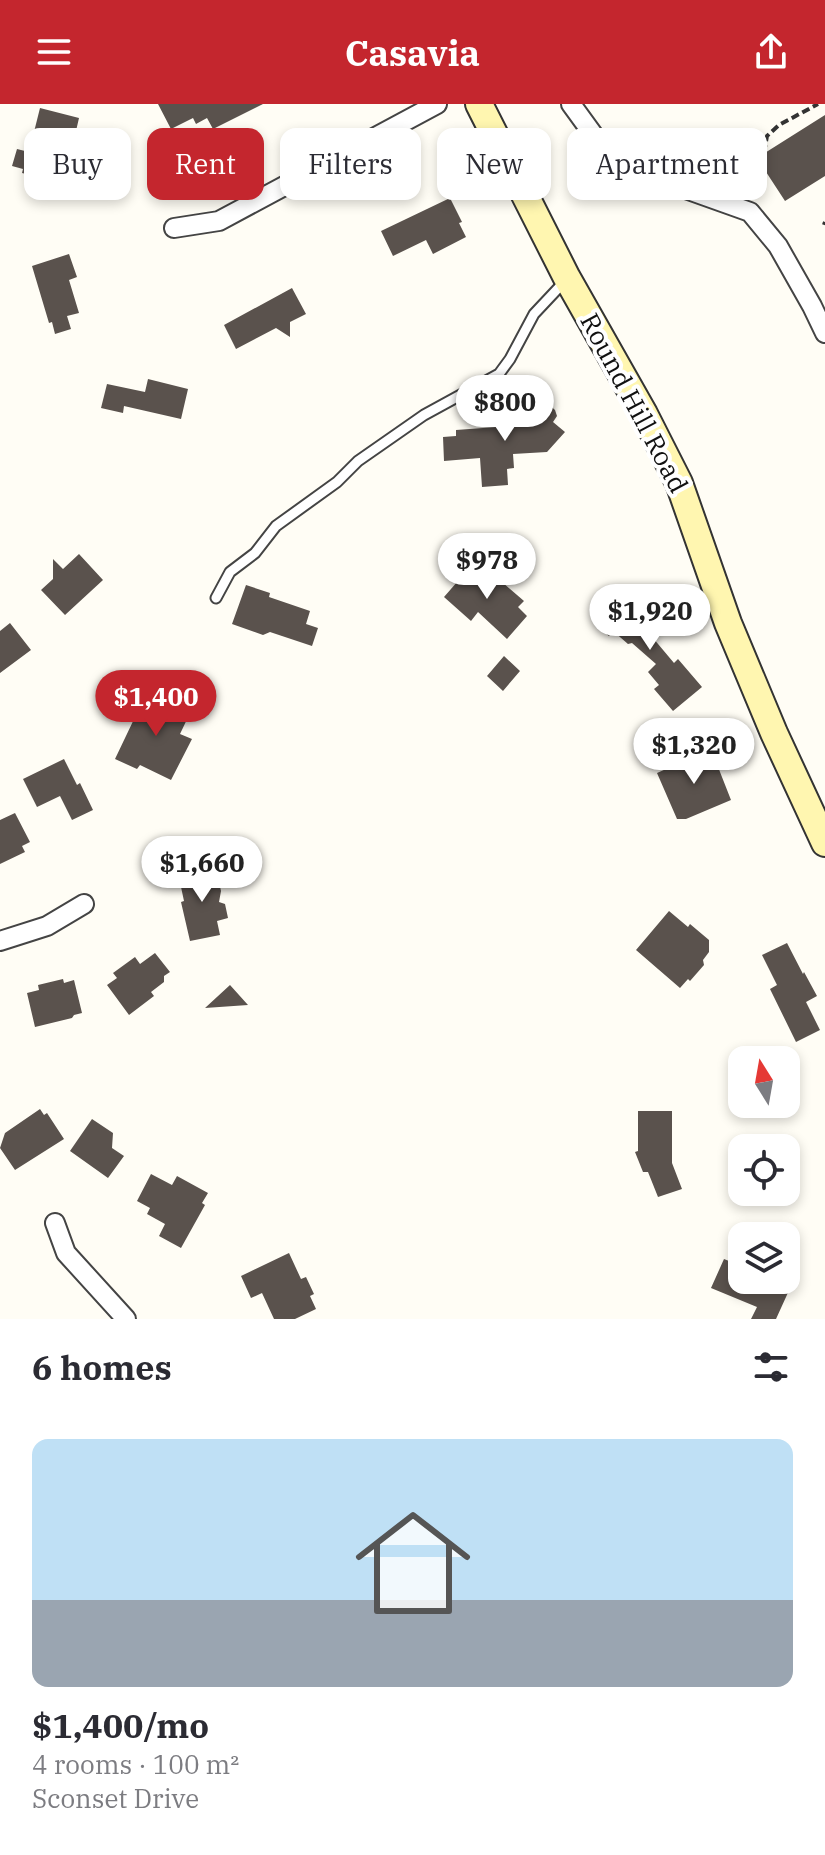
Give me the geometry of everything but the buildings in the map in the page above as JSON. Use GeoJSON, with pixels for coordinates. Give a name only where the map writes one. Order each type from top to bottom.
{"type":"FeatureCollection","features":[{"type":"Feature","properties":{"kind":"main road","name":"Round Hill Road"},"geometry":{"type":"LineString","coordinates":[[479,104],[567,278],[679,483],[728,623],[825,843]]}},
{"type":"Feature","properties":{"kind":"street"},"geometry":{"type":"LineString","coordinates":[[174,228],[219,221],[437,104]]}},
{"type":"Feature","properties":{"kind":"street"},"geometry":{"type":"LineString","coordinates":[[571,104],[603,148],[677,186],[750,212],[778,246],[825,333]]}},
{"type":"Feature","properties":{"kind":"street"},"geometry":{"type":"LineString","coordinates":[[0,941],[47,926],[84,904]]}},
{"type":"Feature","properties":{"kind":"street"},"geometry":{"type":"LineString","coordinates":[[55,1223],[66,1253],[126,1319]]}},
{"type":"Feature","properties":{"kind":"lane"},"geometry":{"type":"LineString","coordinates":[[216,598],[230,572],[255,553],[276,526],[337,482],[358,461],[424,415],[499,374],[534,314],[567,278]]}},
{"type":"Feature","properties":{"kind":"path"},"geometry":{"type":"LineString","coordinates":[[767,136],[779,125],[818,104]]}}]}
